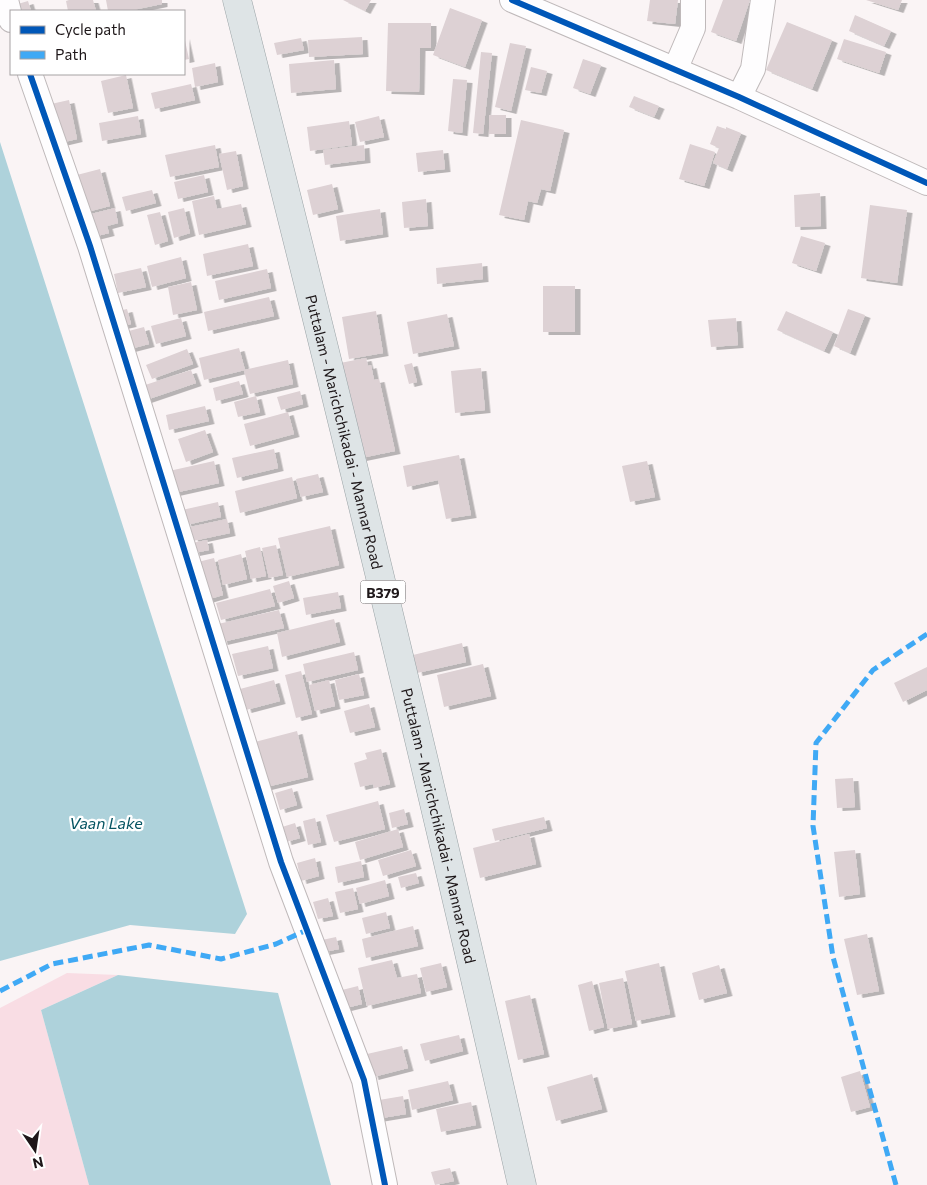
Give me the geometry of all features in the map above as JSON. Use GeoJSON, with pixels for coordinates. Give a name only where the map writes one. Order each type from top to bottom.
{"type":"FeatureCollection","features":[{"type":"Feature","properties":{"kind":"main road","name":"Puttalam - Marichchikadai - Mannar Road"},"geometry":{"type":"LineString","coordinates":[[237,0],[312,298],[479,992],[522,1185]]}},
{"type":"Feature","properties":{"kind":"street"},"geometry":{"type":"LineString","coordinates":[[6,0],[10,16]]}},
{"type":"Feature","properties":{"kind":"street"},"geometry":{"type":"LineString","coordinates":[[675,70],[693,28],[693,0]]}},
{"type":"Feature","properties":{"kind":"street"},"geometry":{"type":"LineString","coordinates":[[739,97],[753,69],[763,0]]}},
{"type":"Feature","properties":{"kind":"street"},"geometry":{"type":"LineString","coordinates":[[515,1],[739,97],[927,183]]}},
{"type":"Feature","properties":{"kind":"street"},"geometry":{"type":"LineString","coordinates":[[30,75],[90,246],[280,862],[364,1080],[386,1185]]}},
{"type":"Feature","properties":{"kind":"shaded area"},"geometry":{"type":"Polygon","coordinates":[[[67,973],[118,975],[41,1010],[89,1185],[0,1185],[0,1008],[67,973]]]}},
{"type":"Feature","properties":{"kind":"water","name":"Vaan Lake"},"geometry":{"type":"Polygon","coordinates":[[[0,142],[247,914],[235,934],[130,925],[0,961],[0,142]]]}},
{"type":"Feature","properties":{"kind":"water"},"geometry":{"type":"Polygon","coordinates":[[[118,975],[278,993],[331,1185],[89,1185],[41,1010],[118,975]]]}},
{"type":"Feature","properties":{"kind":"building"},"geometry":{"type":"Polygon","coordinates":[[[93,0],[96,10],[68,10],[66,1],[93,0]]]}},
{"type":"Feature","properties":{"kind":"building"},"geometry":{"type":"Polygon","coordinates":[[[106,0],[162,0],[162,4],[133,10],[108,10],[106,0]]]}},
{"type":"Feature","properties":{"kind":"building"},"geometry":{"type":"Polygon","coordinates":[[[343,0],[371,0],[365,11],[343,0]]]}},
{"type":"Feature","properties":{"kind":"building"},"geometry":{"type":"Polygon","coordinates":[[[650,0],[678,0],[675,24],[647,21],[650,0]]]}},
{"type":"Feature","properties":{"kind":"building"},"geometry":{"type":"Polygon","coordinates":[[[723,0],[750,0],[736,41],[711,32],[723,0]]]}},
{"type":"Feature","properties":{"kind":"building"},"geometry":{"type":"Polygon","coordinates":[[[866,0],[902,0],[898,10],[866,0]]]}},
{"type":"Feature","properties":{"kind":"building"},"geometry":{"type":"Polygon","coordinates":[[[28,1],[31,10],[13,10],[11,6],[28,1]]]}},
{"type":"Feature","properties":{"kind":"building"},"geometry":{"type":"Polygon","coordinates":[[[450,8],[482,20],[465,67],[433,55],[450,8]]]}},
{"type":"Feature","properties":{"kind":"building"},"geometry":{"type":"Polygon","coordinates":[[[855,15],[891,31],[884,46],[849,31],[855,15]]]}},
{"type":"Feature","properties":{"kind":"building"},"geometry":{"type":"Polygon","coordinates":[[[787,22],[832,40],[812,89],[766,70],[787,22]]]}},
{"type":"Feature","properties":{"kind":"building"},"geometry":{"type":"Polygon","coordinates":[[[388,23],[431,23],[431,48],[420,48],[419,92],[386,91],[388,23]]]}},
{"type":"Feature","properties":{"kind":"building"},"geometry":{"type":"Polygon","coordinates":[[[362,37],[363,54],[309,57],[308,40],[362,37]]]}},
{"type":"Feature","properties":{"kind":"building"},"geometry":{"type":"Polygon","coordinates":[[[301,38],[304,50],[277,55],[274,43],[301,38]]]}},
{"type":"Feature","properties":{"kind":"building"},"geometry":{"type":"Polygon","coordinates":[[[844,39],[886,52],[879,73],[837,59],[844,39]]]}},
{"type":"Feature","properties":{"kind":"building"},"geometry":{"type":"Polygon","coordinates":[[[185,41],[189,59],[185,60],[185,41]]]}},
{"type":"Feature","properties":{"kind":"building"},"geometry":{"type":"Polygon","coordinates":[[[510,43],[526,46],[511,111],[495,107],[510,43]]]}},
{"type":"Feature","properties":{"kind":"building"},"geometry":{"type":"Polygon","coordinates":[[[481,52],[492,53],[483,134],[473,133],[481,52]]]}},
{"type":"Feature","properties":{"kind":"building"},"geometry":{"type":"Polygon","coordinates":[[[583,59],[601,65],[590,94],[573,88],[583,59]]]}},
{"type":"Feature","properties":{"kind":"building"},"geometry":{"type":"Polygon","coordinates":[[[334,60],[336,89],[291,93],[289,64],[334,60]]]}},
{"type":"Feature","properties":{"kind":"building"},"geometry":{"type":"Polygon","coordinates":[[[215,63],[218,82],[195,87],[192,68],[215,63]]]}},
{"type":"Feature","properties":{"kind":"building"},"geometry":{"type":"Polygon","coordinates":[[[531,67],[547,71],[541,93],[525,90],[531,67]]]}},
{"type":"Feature","properties":{"kind":"building"},"geometry":{"type":"Polygon","coordinates":[[[126,75],[133,108],[108,113],[101,81],[126,75]]]}},
{"type":"Feature","properties":{"kind":"building"},"geometry":{"type":"Polygon","coordinates":[[[453,79],[467,80],[462,133],[448,131],[453,79]]]}},
{"type":"Feature","properties":{"kind":"building"},"geometry":{"type":"Polygon","coordinates":[[[191,84],[195,100],[155,109],[151,93],[191,84]]]}},
{"type":"Feature","properties":{"kind":"building"},"geometry":{"type":"Polygon","coordinates":[[[634,96],[659,106],[654,117],[629,107],[634,96]]]}},
{"type":"Feature","properties":{"kind":"building"},"geometry":{"type":"Polygon","coordinates":[[[69,100],[77,139],[60,143],[51,104],[69,100]]]}},
{"type":"Feature","properties":{"kind":"building"},"geometry":{"type":"Polygon","coordinates":[[[489,115],[506,115],[506,134],[489,134],[489,115]]]}},
{"type":"Feature","properties":{"kind":"building"},"geometry":{"type":"Polygon","coordinates":[[[138,116],[141,134],[102,141],[99,123],[138,116]]]}},
{"type":"Feature","properties":{"kind":"building"},"geometry":{"type":"Polygon","coordinates":[[[379,116],[384,137],[360,142],[355,122],[379,116]]]}},
{"type":"Feature","properties":{"kind":"building"},"geometry":{"type":"Polygon","coordinates":[[[521,120],[564,130],[550,191],[541,189],[537,203],[528,201],[524,220],[499,215],[521,120]]]}},
{"type":"Feature","properties":{"kind":"building"},"geometry":{"type":"Polygon","coordinates":[[[349,121],[352,145],[310,151],[307,127],[349,121]]]}},
{"type":"Feature","properties":{"kind":"building"},"geometry":{"type":"Polygon","coordinates":[[[717,126],[726,129],[726,127],[741,133],[727,169],[713,163],[719,148],[710,144],[717,126]]]}},
{"type":"Feature","properties":{"kind":"building"},"geometry":{"type":"Polygon","coordinates":[[[690,144],[715,152],[704,186],[679,179],[690,144]]]}},
{"type":"Feature","properties":{"kind":"building"},"geometry":{"type":"Polygon","coordinates":[[[215,145],[219,167],[170,177],[165,155],[215,145]]]}},
{"type":"Feature","properties":{"kind":"building"},"geometry":{"type":"Polygon","coordinates":[[[364,145],[365,160],[325,165],[323,150],[364,145]]]}},
{"type":"Feature","properties":{"kind":"building"},"geometry":{"type":"Polygon","coordinates":[[[443,150],[445,169],[418,172],[416,153],[443,150]]]}},
{"type":"Feature","properties":{"kind":"building"},"geometry":{"type":"Polygon","coordinates":[[[236,151],[243,186],[227,190],[219,154],[236,151]]]}},
{"type":"Feature","properties":{"kind":"building"},"geometry":{"type":"Polygon","coordinates":[[[100,169],[110,206],[83,213],[73,176],[100,169]]]}},
{"type":"Feature","properties":{"kind":"building"},"geometry":{"type":"Polygon","coordinates":[[[204,175],[208,192],[178,199],[174,182],[204,175]]]}},
{"type":"Feature","properties":{"kind":"building"},"geometry":{"type":"Polygon","coordinates":[[[332,184],[338,209],[313,215],[307,190],[332,184]]]}},
{"type":"Feature","properties":{"kind":"building"},"geometry":{"type":"Polygon","coordinates":[[[152,190],[156,203],[126,211],[122,197],[152,190]]]}},
{"type":"Feature","properties":{"kind":"building"},"geometry":{"type":"Polygon","coordinates":[[[820,193],[821,226],[795,227],[794,195],[820,193]]]}},
{"type":"Feature","properties":{"kind":"building"},"geometry":{"type":"Polygon","coordinates":[[[214,196],[217,209],[241,204],[246,224],[199,235],[192,201],[214,196]]]}},
{"type":"Feature","properties":{"kind":"building"},"geometry":{"type":"Polygon","coordinates":[[[426,199],[428,226],[404,228],[402,202],[426,199]]]}},
{"type":"Feature","properties":{"kind":"building"},"geometry":{"type":"Polygon","coordinates":[[[870,205],[907,210],[897,283],[861,278],[870,205]]]}},
{"type":"Feature","properties":{"kind":"building"},"geometry":{"type":"Polygon","coordinates":[[[115,208],[118,223],[107,226],[109,233],[93,237],[87,215],[115,208]]]}},
{"type":"Feature","properties":{"kind":"building"},"geometry":{"type":"Polygon","coordinates":[[[184,208],[190,233],[174,238],[168,212],[184,208]]]}},
{"type":"Feature","properties":{"kind":"building"},"geometry":{"type":"Polygon","coordinates":[[[380,209],[383,234],[340,241],[336,216],[380,209]]]}},
{"type":"Feature","properties":{"kind":"building"},"geometry":{"type":"Polygon","coordinates":[[[160,212],[168,241],[155,245],[147,215],[160,212]]]}},
{"type":"Feature","properties":{"kind":"building"},"geometry":{"type":"Polygon","coordinates":[[[801,236],[825,243],[816,271],[792,263],[801,236]]]}},
{"type":"Feature","properties":{"kind":"building"},"geometry":{"type":"Polygon","coordinates":[[[248,244],[253,266],[207,276],[203,254],[248,244]]]}},
{"type":"Feature","properties":{"kind":"building"},"geometry":{"type":"Polygon","coordinates":[[[181,257],[186,278],[152,287],[147,266],[181,257]]]}},
{"type":"Feature","properties":{"kind":"building"},"geometry":{"type":"Polygon","coordinates":[[[482,263],[483,279],[437,284],[436,268],[482,263]]]}},
{"type":"Feature","properties":{"kind":"building"},"geometry":{"type":"Polygon","coordinates":[[[141,268],[146,287],[118,293],[114,274],[141,268]]]}},
{"type":"Feature","properties":{"kind":"building"},"geometry":{"type":"Polygon","coordinates":[[[267,269],[271,288],[219,300],[215,281],[267,269]]]}},
{"type":"Feature","properties":{"kind":"building"},"geometry":{"type":"Polygon","coordinates":[[[191,282],[197,310],[173,315],[168,287],[191,282]]]}},
{"type":"Feature","properties":{"kind":"building"},"geometry":{"type":"Polygon","coordinates":[[[543,286],[575,286],[575,332],[543,332],[543,286]]]}},
{"type":"Feature","properties":{"kind":"building"},"geometry":{"type":"Polygon","coordinates":[[[269,297],[274,316],[208,331],[204,312],[269,297]]]}},
{"type":"Feature","properties":{"kind":"building"},"geometry":{"type":"Polygon","coordinates":[[[127,309],[131,324],[117,327],[114,312],[127,309]]]}},
{"type":"Feature","properties":{"kind":"building"},"geometry":{"type":"Polygon","coordinates":[[[848,309],[865,315],[850,353],[834,346],[848,309]]]}},
{"type":"Feature","properties":{"kind":"building"},"geometry":{"type":"Polygon","coordinates":[[[376,311],[383,353],[349,359],[342,317],[376,311]]]}},
{"type":"Feature","properties":{"kind":"building"},"geometry":{"type":"Polygon","coordinates":[[[786,311],[833,332],[824,351],[777,330],[786,311]]]}},
{"type":"Feature","properties":{"kind":"building"},"geometry":{"type":"Polygon","coordinates":[[[447,314],[454,346],[413,354],[407,322],[447,314]]]}},
{"type":"Feature","properties":{"kind":"building"},"geometry":{"type":"Polygon","coordinates":[[[181,318],[186,336],[156,344],[151,326],[181,318]]]}},
{"type":"Feature","properties":{"kind":"building"},"geometry":{"type":"Polygon","coordinates":[[[736,318],[738,345],[711,347],[708,320],[736,318]]]}},
{"type":"Feature","properties":{"kind":"building"},"geometry":{"type":"Polygon","coordinates":[[[144,327],[149,344],[126,350],[121,333],[144,327]]]}},
{"type":"Feature","properties":{"kind":"building"},"geometry":{"type":"Polygon","coordinates":[[[239,348],[245,370],[204,380],[199,358],[239,348]]]}},
{"type":"Feature","properties":{"kind":"building"},"geometry":{"type":"Polygon","coordinates":[[[187,349],[193,364],[152,379],[146,365],[187,349]]]}},
{"type":"Feature","properties":{"kind":"building"},"geometry":{"type":"Polygon","coordinates":[[[366,358],[368,366],[371,365],[374,380],[379,379],[395,451],[361,458],[340,363],[366,358]]]}},
{"type":"Feature","properties":{"kind":"building"},"geometry":{"type":"Polygon","coordinates":[[[288,360],[293,384],[250,394],[244,370],[288,360]]]}},
{"type":"Feature","properties":{"kind":"building"},"geometry":{"type":"Polygon","coordinates":[[[412,363],[417,382],[409,384],[404,365],[412,363]]]}},
{"type":"Feature","properties":{"kind":"building"},"geometry":{"type":"Polygon","coordinates":[[[481,368],[485,410],[455,413],[451,371],[481,368]]]}},
{"type":"Feature","properties":{"kind":"building"},"geometry":{"type":"Polygon","coordinates":[[[191,370],[196,383],[143,401],[139,387],[191,370]]]}},
{"type":"Feature","properties":{"kind":"building"},"geometry":{"type":"Polygon","coordinates":[[[239,381],[243,394],[216,401],[213,388],[239,381]]]}},
{"type":"Feature","properties":{"kind":"building"},"geometry":{"type":"Polygon","coordinates":[[[300,391],[303,404],[281,410],[277,397],[300,391]]]}},
{"type":"Feature","properties":{"kind":"building"},"geometry":{"type":"Polygon","coordinates":[[[256,396],[260,412],[238,417],[234,402],[256,396]]]}},
{"type":"Feature","properties":{"kind":"building"},"geometry":{"type":"Polygon","coordinates":[[[205,406],[209,421],[169,430],[166,415],[205,406]]]}},
{"type":"Feature","properties":{"kind":"building"},"geometry":{"type":"Polygon","coordinates":[[[288,412],[294,434],[250,446],[244,424],[288,412]]]}},
{"type":"Feature","properties":{"kind":"building"},"geometry":{"type":"Polygon","coordinates":[[[205,430],[213,452],[186,462],[178,439],[205,430]]]}},
{"type":"Feature","properties":{"kind":"building"},"geometry":{"type":"Polygon","coordinates":[[[274,449],[278,468],[237,478],[232,458],[274,449]]]}},
{"type":"Feature","properties":{"kind":"building"},"geometry":{"type":"Polygon","coordinates":[[[459,455],[471,515],[446,519],[438,480],[407,487],[403,466],[459,455]]]}},
{"type":"Feature","properties":{"kind":"building"},"geometry":{"type":"Polygon","coordinates":[[[214,461],[219,483],[174,493],[169,471],[214,461]]]}},
{"type":"Feature","properties":{"kind":"building"},"geometry":{"type":"Polygon","coordinates":[[[647,461],[655,497],[630,502],[622,466],[647,461]]]}},
{"type":"Feature","properties":{"kind":"building"},"geometry":{"type":"Polygon","coordinates":[[[318,474],[323,492],[301,497],[296,479],[318,474]]]}},
{"type":"Feature","properties":{"kind":"building"},"geometry":{"type":"Polygon","coordinates":[[[292,477],[297,498],[240,513],[235,491],[292,477]]]}},
{"type":"Feature","properties":{"kind":"building"},"geometry":{"type":"Polygon","coordinates":[[[218,502],[221,517],[186,525],[182,510],[218,502]]]}},
{"type":"Feature","properties":{"kind":"building"},"geometry":{"type":"Polygon","coordinates":[[[227,519],[230,533],[193,541],[190,527],[227,519]]]}},
{"type":"Feature","properties":{"kind":"building"},"geometry":{"type":"Polygon","coordinates":[[[330,526],[339,565],[287,577],[278,538],[330,526]]]}},
{"type":"Feature","properties":{"kind":"building"},"geometry":{"type":"Polygon","coordinates":[[[207,540],[209,550],[194,553],[192,543],[207,540]]]}},
{"type":"Feature","properties":{"kind":"building"},"geometry":{"type":"Polygon","coordinates":[[[276,545],[283,575],[269,578],[262,548],[276,545]]]}},
{"type":"Feature","properties":{"kind":"building"},"geometry":{"type":"Polygon","coordinates":[[[260,547],[266,576],[251,579],[245,551],[260,547]]]}},
{"type":"Feature","properties":{"kind":"building"},"geometry":{"type":"Polygon","coordinates":[[[241,554],[247,579],[223,585],[218,560],[241,554]]]}},
{"type":"Feature","properties":{"kind":"building"},"geometry":{"type":"Polygon","coordinates":[[[214,558],[223,595],[203,601],[194,563],[214,558]]]}},
{"type":"Feature","properties":{"kind":"building"},"geometry":{"type":"Polygon","coordinates":[[[289,581],[294,598],[278,603],[273,586],[289,581]]]}},
{"type":"Feature","properties":{"kind":"building"},"geometry":{"type":"Polygon","coordinates":[[[270,589],[275,606],[221,620],[216,603],[270,589]]]}},
{"type":"Feature","properties":{"kind":"building"},"geometry":{"type":"Polygon","coordinates":[[[338,592],[341,608],[306,615],[303,598],[338,592]]]}},
{"type":"Feature","properties":{"kind":"building"},"geometry":{"type":"Polygon","coordinates":[[[279,610],[284,628],[222,642],[218,624],[279,610]]]}},
{"type":"Feature","properties":{"kind":"building"},"geometry":{"type":"Polygon","coordinates":[[[334,619],[340,642],[282,657],[277,633],[334,619]]]}},
{"type":"Feature","properties":{"kind":"building"},"geometry":{"type":"Polygon","coordinates":[[[462,643],[466,662],[417,673],[413,655],[462,643]]]}},
{"type":"Feature","properties":{"kind":"building"},"geometry":{"type":"Polygon","coordinates":[[[268,646],[273,668],[238,676],[232,654],[268,646]]]}},
{"type":"Feature","properties":{"kind":"building"},"geometry":{"type":"Polygon","coordinates":[[[354,652],[358,670],[307,682],[303,664],[354,652]]]}},
{"type":"Feature","properties":{"kind":"building"},"geometry":{"type":"Polygon","coordinates":[[[483,664],[491,696],[444,707],[437,675],[483,664]]]}},
{"type":"Feature","properties":{"kind":"building"},"geometry":{"type":"Polygon","coordinates":[[[927,667],[927,690],[903,702],[894,683],[927,667]]]}},
{"type":"Feature","properties":{"kind":"building"},"geometry":{"type":"Polygon","coordinates":[[[301,671],[312,714],[296,718],[285,675],[301,671]]]}},
{"type":"Feature","properties":{"kind":"building"},"geometry":{"type":"Polygon","coordinates":[[[359,674],[364,695],[339,700],[335,680],[359,674]]]}},
{"type":"Feature","properties":{"kind":"building"},"geometry":{"type":"Polygon","coordinates":[[[274,680],[280,701],[246,710],[240,689],[274,680]]]}},
{"type":"Feature","properties":{"kind":"building"},"geometry":{"type":"Polygon","coordinates":[[[329,680],[335,706],[315,711],[309,685],[329,680]]]}},
{"type":"Feature","properties":{"kind":"building"},"geometry":{"type":"Polygon","coordinates":[[[369,704],[375,727],[350,733],[344,711],[369,704]]]}},
{"type":"Feature","properties":{"kind":"building"},"geometry":{"type":"Polygon","coordinates":[[[297,731],[308,777],[262,788],[251,743],[297,731]]]}},
{"type":"Feature","properties":{"kind":"building"},"geometry":{"type":"Polygon","coordinates":[[[381,749],[390,784],[374,788],[373,784],[360,787],[354,763],[367,759],[365,753],[381,749]]]}},
{"type":"Feature","properties":{"kind":"building"},"geometry":{"type":"Polygon","coordinates":[[[853,778],[855,807],[837,808],[835,779],[853,778]]]}},
{"type":"Feature","properties":{"kind":"building"},"geometry":{"type":"Polygon","coordinates":[[[292,788],[297,805],[280,810],[275,793],[292,788]]]}},
{"type":"Feature","properties":{"kind":"building"},"geometry":{"type":"Polygon","coordinates":[[[378,801],[385,829],[334,842],[326,815],[378,801]]]}},
{"type":"Feature","properties":{"kind":"building"},"geometry":{"type":"Polygon","coordinates":[[[404,809],[408,824],[392,828],[389,813],[404,809]]]}},
{"type":"Feature","properties":{"kind":"building"},"geometry":{"type":"Polygon","coordinates":[[[544,817],[547,828],[495,841],[492,829],[544,817]]]}},
{"type":"Feature","properties":{"kind":"building"},"geometry":{"type":"Polygon","coordinates":[[[315,818],[321,842],[308,845],[303,821],[315,818]]]}},
{"type":"Feature","properties":{"kind":"building"},"geometry":{"type":"Polygon","coordinates":[[[295,823],[300,838],[286,842],[282,827],[295,823]]]}},
{"type":"Feature","properties":{"kind":"building"},"geometry":{"type":"Polygon","coordinates":[[[398,829],[403,847],[360,860],[355,842],[398,829]]]}},
{"type":"Feature","properties":{"kind":"building"},"geometry":{"type":"Polygon","coordinates":[[[529,834],[536,864],[480,878],[473,848],[529,834]]]}},
{"type":"Feature","properties":{"kind":"building"},"geometry":{"type":"Polygon","coordinates":[[[411,850],[416,866],[383,876],[378,860],[411,850]]]}},
{"type":"Feature","properties":{"kind":"building"},"geometry":{"type":"Polygon","coordinates":[[[855,850],[860,894],[839,897],[834,852],[855,850]]]}},
{"type":"Feature","properties":{"kind":"building"},"geometry":{"type":"Polygon","coordinates":[[[315,858],[319,876],[301,881],[297,863],[315,858]]]}},
{"type":"Feature","properties":{"kind":"building"},"geometry":{"type":"Polygon","coordinates":[[[361,861],[364,877],[338,883],[335,867],[361,861]]]}},
{"type":"Feature","properties":{"kind":"building"},"geometry":{"type":"Polygon","coordinates":[[[416,873],[419,883],[401,888],[398,877],[416,873]]]}},
{"type":"Feature","properties":{"kind":"building"},"geometry":{"type":"Polygon","coordinates":[[[385,880],[389,896],[360,904],[356,888],[385,880]]]}},
{"type":"Feature","properties":{"kind":"building"},"geometry":{"type":"Polygon","coordinates":[[[353,888],[358,909],[340,913],[335,892],[353,888]]]}},
{"type":"Feature","properties":{"kind":"building"},"geometry":{"type":"Polygon","coordinates":[[[328,898],[333,916],[318,919],[313,902],[328,898]]]}},
{"type":"Feature","properties":{"kind":"building"},"geometry":{"type":"Polygon","coordinates":[[[386,912],[390,928],[366,934],[362,918],[386,912]]]}},
{"type":"Feature","properties":{"kind":"building"},"geometry":{"type":"Polygon","coordinates":[[[413,926],[418,946],[366,958],[362,939],[413,926]]]}},
{"type":"Feature","properties":{"kind":"building"},"geometry":{"type":"Polygon","coordinates":[[[867,934],[879,991],[857,995],[844,939],[867,934]]]}},
{"type":"Feature","properties":{"kind":"building"},"geometry":{"type":"Polygon","coordinates":[[[336,937],[339,949],[324,952],[322,940],[336,937]]]}},
{"type":"Feature","properties":{"kind":"building"},"geometry":{"type":"Polygon","coordinates":[[[392,960],[397,978],[417,974],[421,993],[367,1006],[358,968],[392,960]]]}},
{"type":"Feature","properties":{"kind":"building"},"geometry":{"type":"Polygon","coordinates":[[[441,963],[447,987],[426,992],[420,968],[441,963]]]}},
{"type":"Feature","properties":{"kind":"building"},"geometry":{"type":"Polygon","coordinates":[[[659,963],[670,1014],[636,1021],[625,971],[659,963]]]}},
{"type":"Feature","properties":{"kind":"building"},"geometry":{"type":"Polygon","coordinates":[[[719,965],[727,993],[699,1000],[692,973],[719,965]]]}},
{"type":"Feature","properties":{"kind":"building"},"geometry":{"type":"Polygon","coordinates":[[[623,978],[632,1024],[608,1029],[599,983],[623,978]]]}},
{"type":"Feature","properties":{"kind":"building"},"geometry":{"type":"Polygon","coordinates":[[[592,981],[604,1027],[589,1031],[578,985],[592,981]]]}},
{"type":"Feature","properties":{"kind":"building"},"geometry":{"type":"Polygon","coordinates":[[[358,986],[362,1004],[342,1009],[338,991],[358,986]]]}},
{"type":"Feature","properties":{"kind":"building"},"geometry":{"type":"Polygon","coordinates":[[[530,995],[544,1054],[518,1060],[505,1001],[530,995]]]}},
{"type":"Feature","properties":{"kind":"building"},"geometry":{"type":"Polygon","coordinates":[[[459,1035],[463,1051],[425,1061],[420,1044],[459,1035]]]}},
{"type":"Feature","properties":{"kind":"building"},"geometry":{"type":"Polygon","coordinates":[[[402,1046],[408,1068],[373,1077],[367,1054],[402,1046]]]}},
{"type":"Feature","properties":{"kind":"building"},"geometry":{"type":"Polygon","coordinates":[[[860,1071],[870,1107],[851,1112],[841,1077],[860,1071]]]}},
{"type":"Feature","properties":{"kind":"building"},"geometry":{"type":"Polygon","coordinates":[[[592,1074],[602,1109],[556,1121],[547,1087],[592,1074]]]}},
{"type":"Feature","properties":{"kind":"building"},"geometry":{"type":"Polygon","coordinates":[[[448,1081],[453,1100],[412,1110],[408,1090],[448,1081]]]}},
{"type":"Feature","properties":{"kind":"building"},"geometry":{"type":"Polygon","coordinates":[[[403,1096],[406,1114],[376,1119],[373,1101],[403,1096]]]}},
{"type":"Feature","properties":{"kind":"building"},"geometry":{"type":"Polygon","coordinates":[[[471,1102],[476,1125],[441,1132],[436,1109],[471,1102]]]}},
{"type":"Feature","properties":{"kind":"building"},"geometry":{"type":"Polygon","coordinates":[[[450,1168],[454,1181],[435,1185],[431,1172],[450,1168]]]}},
{"type":"Feature","properties":{"kind":"marked path"},"geometry":{"type":"LineString","coordinates":[[896,1185],[833,957],[813,826],[816,743],[873,670],[927,634]]}},
{"type":"Feature","properties":{"kind":"marked path"},"geometry":{"type":"LineString","coordinates":[[0,991],[52,964],[149,945],[221,959],[276,944],[307,930]]}},
{"type":"Feature","properties":{"kind":"cycle path"},"geometry":{"type":"LineString","coordinates":[[512,0],[739,97],[927,183]]}},
{"type":"Feature","properties":{"kind":"cycle path"},"geometry":{"type":"LineString","coordinates":[[30,75],[90,246],[281,862],[364,1080],[385,1185]]}}]}
